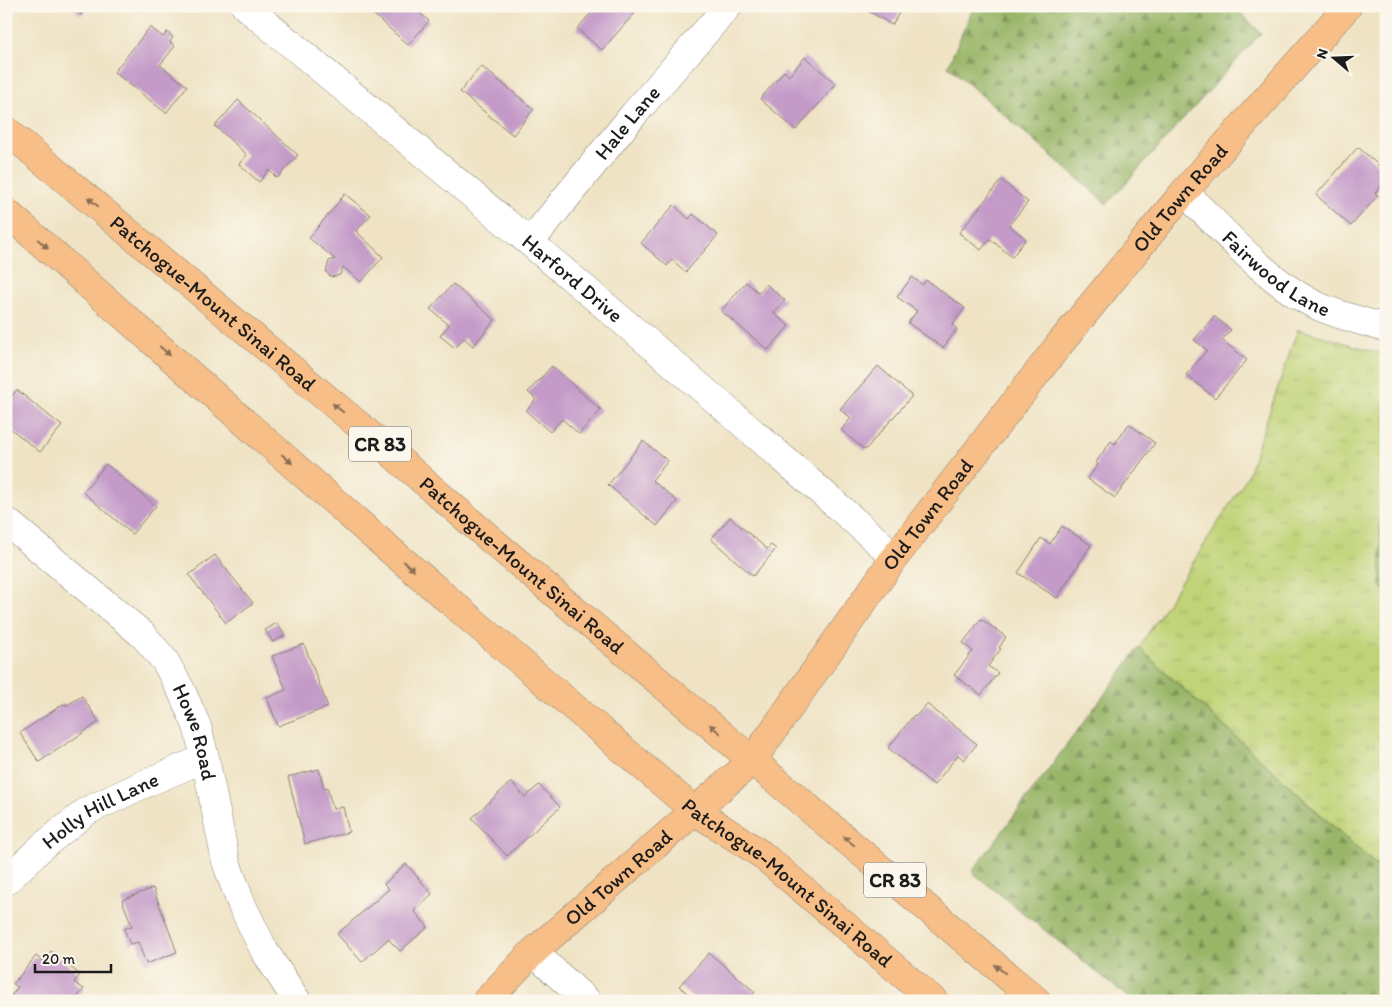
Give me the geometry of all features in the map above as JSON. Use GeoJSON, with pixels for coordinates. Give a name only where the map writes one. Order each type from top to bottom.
{"type":"FeatureCollection","features":[{"type":"Feature","properties":{"kind":"main road","name":"Old Town Road"},"geometry":{"type":"LineString","coordinates":[[486,1001],[533,952],[752,761],[895,557],[1058,346],[1184,192],[1348,6]]}},
{"type":"Feature","properties":{"kind":"main road","name":"Patchogue-Mount Sinai Road"},"geometry":{"type":"LineString","coordinates":[[6,130],[361,427],[489,538],[1037,1001]]}},
{"type":"Feature","properties":{"kind":"main road","name":"Patchogue-Mount Sinai Road"},"geometry":{"type":"LineString","coordinates":[[6,212],[368,531],[695,811],[761,854],[934,1001]]}},
{"type":"Feature","properties":{"kind":"street","name":"Harford Drive"},"geometry":{"type":"LineString","coordinates":[[245,6],[530,242],[787,460],[895,557]]}},
{"type":"Feature","properties":{"kind":"street","name":"Hale Lane"},"geometry":{"type":"LineString","coordinates":[[530,242],[634,114],[728,6]]}},
{"type":"Feature","properties":{"kind":"street","name":"Fairwood Lane"},"geometry":{"type":"LineString","coordinates":[[1184,192],[1252,259],[1284,286],[1319,307],[1386,328]]}},
{"type":"Feature","properties":{"kind":"street","name":"Howe Road"},"geometry":{"type":"LineString","coordinates":[[6,521],[143,635],[165,661],[181,690],[197,726],[206,758],[226,862],[240,903],[264,950],[297,1001]]}},
{"type":"Feature","properties":{"kind":"street","name":"Holly Hill Lane"},"geometry":{"type":"LineString","coordinates":[[6,881],[43,846],[87,811],[206,758]]}},
{"type":"Feature","properties":{"kind":"street"},"geometry":{"type":"LineString","coordinates":[[533,952],[587,1001]]}},
{"type":"Feature","properties":{"kind":"green space"},"geometry":{"type":"Polygon","coordinates":[[[974,6],[1233,6],[1261,33],[1107,204],[948,66],[974,6]]]}},
{"type":"Feature","properties":{"kind":"green space"},"geometry":{"type":"Polygon","coordinates":[[[1298,329],[1386,355],[1386,499],[1380,510],[1381,586],[1386,594],[1386,841],[1377,866],[1139,648],[1247,477],[1298,329]]]}},
{"type":"Feature","properties":{"kind":"green space"},"geometry":{"type":"Polygon","coordinates":[[[1386,499],[1386,594],[1381,586],[1380,510],[1386,499]]]}},
{"type":"Feature","properties":{"kind":"green space"},"geometry":{"type":"Polygon","coordinates":[[[1139,648],[1376,866],[1386,841],[1386,1001],[1133,1001],[972,872],[1139,648]]]}},
{"type":"Feature","properties":{"kind":"building"},"geometry":{"type":"Polygon","coordinates":[[[71,6],[89,6],[81,15],[71,6]]]}},
{"type":"Feature","properties":{"kind":"building"},"geometry":{"type":"Polygon","coordinates":[[[364,6],[412,6],[429,21],[408,45],[364,6]]]}},
{"type":"Feature","properties":{"kind":"building"},"geometry":{"type":"Polygon","coordinates":[[[597,6],[641,6],[602,50],[577,29],[597,6]]]}},
{"type":"Feature","properties":{"kind":"building"},"geometry":{"type":"Polygon","coordinates":[[[860,6],[903,6],[892,25],[860,6]]]}},
{"type":"Feature","properties":{"kind":"building"},"geometry":{"type":"Polygon","coordinates":[[[150,27],[163,37],[167,32],[173,37],[170,42],[175,46],[160,65],[187,86],[166,113],[114,72],[150,27]]]}},
{"type":"Feature","properties":{"kind":"building"},"geometry":{"type":"Polygon","coordinates":[[[805,57],[836,84],[796,130],[760,99],[784,71],[789,76],[805,57]]]}},
{"type":"Feature","properties":{"kind":"building"},"geometry":{"type":"Polygon","coordinates":[[[481,66],[534,109],[513,135],[460,92],[481,66]]]}},
{"type":"Feature","properties":{"kind":"building"},"geometry":{"type":"Polygon","coordinates":[[[238,100],[298,155],[277,178],[269,170],[259,182],[239,164],[247,155],[215,126],[238,100]]]}},
{"type":"Feature","properties":{"kind":"building"},"geometry":{"type":"Polygon","coordinates":[[[1358,147],[1386,172],[1386,181],[1375,193],[1378,195],[1351,226],[1316,195],[1358,147]]]}},
{"type":"Feature","properties":{"kind":"building"},"geometry":{"type":"Polygon","coordinates":[[[1001,180],[1028,202],[1009,225],[1026,239],[1012,257],[990,239],[981,250],[959,233],[1001,180]]]}},
{"type":"Feature","properties":{"kind":"building"},"geometry":{"type":"Polygon","coordinates":[[[345,194],[371,215],[356,231],[383,257],[361,282],[343,267],[340,275],[331,277],[326,272],[329,261],[335,259],[309,238],[345,194]]]}},
{"type":"Feature","properties":{"kind":"building"},"geometry":{"type":"Polygon","coordinates":[[[674,205],[689,219],[693,214],[718,235],[686,272],[672,260],[667,266],[641,243],[674,205]]]}},
{"type":"Feature","properties":{"kind":"building"},"geometry":{"type":"Polygon","coordinates":[[[912,277],[923,285],[926,280],[965,308],[952,325],[957,329],[943,348],[908,323],[917,311],[897,297],[912,277]]]}},
{"type":"Feature","properties":{"kind":"building"},"geometry":{"type":"Polygon","coordinates":[[[746,282],[759,293],[766,284],[785,300],[774,313],[789,326],[768,350],[721,311],[746,282]]]}},
{"type":"Feature","properties":{"kind":"building"},"geometry":{"type":"Polygon","coordinates":[[[453,284],[495,320],[473,346],[464,338],[455,348],[440,336],[449,325],[430,309],[453,284]]]}},
{"type":"Feature","properties":{"kind":"building"},"geometry":{"type":"Polygon","coordinates":[[[1214,316],[1231,330],[1222,340],[1247,360],[1215,398],[1186,375],[1207,350],[1194,340],[1214,316]]]}},
{"type":"Feature","properties":{"kind":"building"},"geometry":{"type":"Polygon","coordinates":[[[552,366],[601,410],[579,434],[562,419],[550,432],[526,411],[536,399],[528,392],[552,366]]]}},
{"type":"Feature","properties":{"kind":"building"},"geometry":{"type":"Polygon","coordinates":[[[878,366],[912,396],[865,450],[841,430],[851,418],[840,409],[878,366]]]}},
{"type":"Feature","properties":{"kind":"building"},"geometry":{"type":"Polygon","coordinates":[[[17,390],[62,426],[40,452],[6,425],[6,403],[17,390]]]}},
{"type":"Feature","properties":{"kind":"building"},"geometry":{"type":"Polygon","coordinates":[[[1129,424],[1155,443],[1115,498],[1088,479],[1098,464],[1096,462],[1111,441],[1115,444],[1129,424]]]}},
{"type":"Feature","properties":{"kind":"building"},"geometry":{"type":"Polygon","coordinates":[[[643,441],[668,461],[652,480],[677,501],[657,526],[608,485],[643,441]]]}},
{"type":"Feature","properties":{"kind":"building"},"geometry":{"type":"Polygon","coordinates":[[[106,464],[156,506],[132,534],[83,492],[106,464]]]}},
{"type":"Feature","properties":{"kind":"building"},"geometry":{"type":"Polygon","coordinates":[[[730,517],[767,549],[771,545],[776,549],[753,576],[711,539],[730,517]]]}},
{"type":"Feature","properties":{"kind":"building"},"geometry":{"type":"Polygon","coordinates":[[[1062,526],[1091,545],[1057,598],[1018,573],[1041,538],[1050,544],[1062,526]]]}},
{"type":"Feature","properties":{"kind":"building"},"geometry":{"type":"Polygon","coordinates":[[[215,555],[253,603],[226,623],[189,575],[215,555]]]}},
{"type":"Feature","properties":{"kind":"building"},"geometry":{"type":"Polygon","coordinates":[[[981,619],[1006,637],[999,648],[1001,649],[988,666],[998,673],[981,695],[954,675],[973,651],[963,643],[981,619]]]}},
{"type":"Feature","properties":{"kind":"building"},"geometry":{"type":"Polygon","coordinates":[[[277,623],[285,635],[273,642],[265,630],[277,623]]]}},
{"type":"Feature","properties":{"kind":"building"},"geometry":{"type":"Polygon","coordinates":[[[304,644],[328,707],[278,726],[267,698],[286,690],[272,656],[304,644]]]}},
{"type":"Feature","properties":{"kind":"building"},"geometry":{"type":"Polygon","coordinates":[[[82,696],[99,722],[39,762],[20,733],[63,704],[67,705],[82,696]]]}},
{"type":"Feature","properties":{"kind":"building"},"geometry":{"type":"Polygon","coordinates":[[[927,704],[977,744],[964,760],[958,755],[934,785],[888,748],[914,715],[916,716],[927,704]]]}},
{"type":"Feature","properties":{"kind":"building"},"geometry":{"type":"Polygon","coordinates":[[[319,769],[324,788],[327,787],[333,809],[343,807],[349,832],[305,844],[288,777],[319,769]]]}},
{"type":"Feature","properties":{"kind":"building"},"geometry":{"type":"Polygon","coordinates":[[[511,782],[525,797],[539,785],[560,807],[507,856],[472,818],[511,782]]]}},
{"type":"Feature","properties":{"kind":"building"},"geometry":{"type":"Polygon","coordinates":[[[406,864],[432,894],[414,911],[428,927],[400,951],[388,939],[362,962],[337,934],[389,889],[384,884],[406,864]]]}},
{"type":"Feature","properties":{"kind":"building"},"geometry":{"type":"Polygon","coordinates":[[[153,888],[177,952],[146,964],[138,942],[130,944],[124,929],[132,926],[122,900],[153,888]]]}},
{"type":"Feature","properties":{"kind":"building"},"geometry":{"type":"Polygon","coordinates":[[[51,951],[80,975],[74,982],[84,989],[74,1001],[7,1001],[18,987],[13,984],[36,956],[43,961],[51,951]]]}},
{"type":"Feature","properties":{"kind":"building"},"geometry":{"type":"Polygon","coordinates":[[[709,953],[755,992],[747,1001],[696,1001],[679,986],[709,953]]]}}]}
